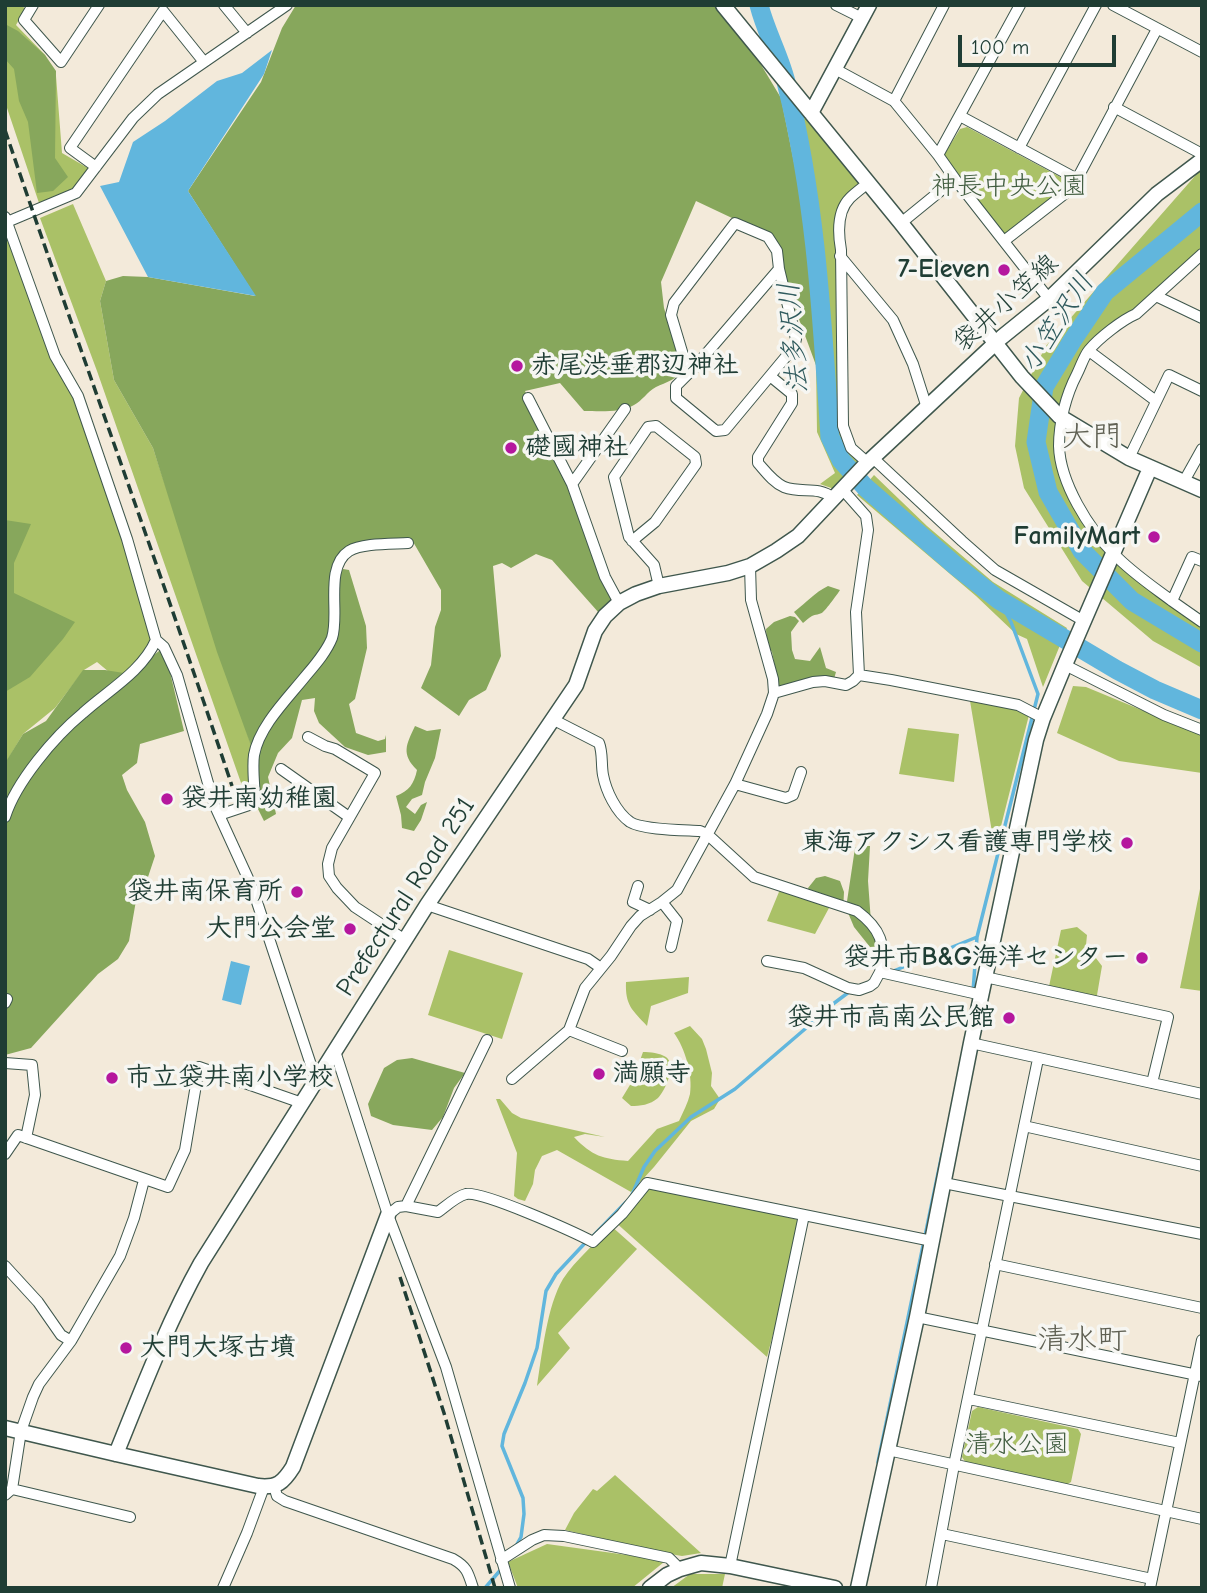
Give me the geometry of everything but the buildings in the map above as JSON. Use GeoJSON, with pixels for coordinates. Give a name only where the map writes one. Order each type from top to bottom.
{"type":"FeatureCollection","features":[{"type":"Feature","properties":{"kind":"street"},"geometry":{"type":"LineString","coordinates":[[32,6],[24,20],[61,62],[99,5]]}},
{"type":"Feature","properties":{"kind":"street"},"geometry":{"type":"LineString","coordinates":[[224,5],[247,33]]}},
{"type":"Feature","properties":{"kind":"street"},"geometry":{"type":"LineString","coordinates":[[287,5],[149,102],[133,118],[76,193],[6,220],[55,356],[78,396],[127,539],[156,640],[164,647],[177,676],[215,804],[252,887],[316,1080]]}},
{"type":"Feature","properties":{"kind":"street"},"geometry":{"type":"LineString","coordinates":[[723,5],[901,223],[1022,377],[1060,417],[1129,458],[1202,490]]}},
{"type":"Feature","properties":{"kind":"street"},"geometry":{"type":"LineString","coordinates":[[811,113],[865,12],[836,5]]}},
{"type":"Feature","properties":{"kind":"street"},"geometry":{"type":"LineString","coordinates":[[894,101],[944,5]]}},
{"type":"Feature","properties":{"kind":"street"},"geometry":{"type":"LineString","coordinates":[[938,155],[1020,5]]}},
{"type":"Feature","properties":{"kind":"street"},"geometry":{"type":"LineString","coordinates":[[1019,148],[1096,5]]}},
{"type":"Feature","properties":{"kind":"street"},"geometry":{"type":"LineString","coordinates":[[1113,5],[1202,52]]}},
{"type":"Feature","properties":{"kind":"street"},"geometry":{"type":"LineString","coordinates":[[96,167],[70,148],[163,11],[204,62]]}},
{"type":"Feature","properties":{"kind":"street"},"geometry":{"type":"LineString","coordinates":[[1004,241],[1067,192],[1077,179],[1157,29]]}},
{"type":"Feature","properties":{"kind":"street"},"geometry":{"type":"LineString","coordinates":[[835,69],[894,101],[1049,299]]}},
{"type":"Feature","properties":{"kind":"street"},"geometry":{"type":"LineString","coordinates":[[1114,107],[1202,154]]}},
{"type":"Feature","properties":{"kind":"street"},"geometry":{"type":"LineString","coordinates":[[960,116],[1077,179]]}},
{"type":"Feature","properties":{"kind":"street","name":"袋井小笠線"},"geometry":{"type":"LineString","coordinates":[[841,491],[1002,337],[1049,299],[1157,194],[1202,160]]}},
{"type":"Feature","properties":{"kind":"street"},"geometry":{"type":"LineString","coordinates":[[901,223],[955,180]]}},
{"type":"Feature","properties":{"kind":"street"},"geometry":{"type":"LineString","coordinates":[[868,183],[847,201],[839,229],[843,426],[851,448],[923,506],[995,570],[1082,626]]}},
{"type":"Feature","properties":{"kind":"street"},"geometry":{"type":"LineString","coordinates":[[694,368],[683,355],[671,315],[674,303],[735,223],[768,237],[777,251],[796,339],[794,347],[725,430],[716,431],[676,398],[676,386],[694,368],[779,269]]}},
{"type":"Feature","properties":{"kind":"street"},"geometry":{"type":"LineString","coordinates":[[1202,254],[1136,314],[1124,320],[1088,351],[1072,383],[1060,417],[1059,447],[1064,472],[1075,498],[1091,527],[1113,556],[1202,622]]}},
{"type":"Feature","properties":{"kind":"street"},"geometry":{"type":"LineString","coordinates":[[841,256],[893,320],[913,364],[927,408]]}},
{"type":"Feature","properties":{"kind":"street"},"geometry":{"type":"LineString","coordinates":[[1156,296],[1202,318]]}},
{"type":"Feature","properties":{"kind":"street"},"geometry":{"type":"LineString","coordinates":[[1088,351],[1156,401]]}},
{"type":"Feature","properties":{"kind":"street"},"geometry":{"type":"LineString","coordinates":[[1129,458],[1168,375],[1202,391]]}},
{"type":"Feature","properties":{"kind":"street"},"geometry":{"type":"LineString","coordinates":[[771,376],[792,394],[792,403],[758,457],[758,463],[773,480],[783,486],[799,490],[841,491],[866,516],[868,530],[856,612],[859,675],[846,685],[813,682],[774,693]]}},
{"type":"Feature","properties":{"kind":"street"},"geometry":{"type":"LineString","coordinates":[[528,398],[572,484],[605,577],[619,603]]}},
{"type":"Feature","properties":{"kind":"street"},"geometry":{"type":"LineString","coordinates":[[572,484],[625,409]]}},
{"type":"Feature","properties":{"kind":"street"},"geometry":{"type":"LineString","coordinates":[[632,541],[655,522],[696,464],[695,457],[656,426],[648,427],[614,477],[629,537],[632,541],[654,565],[659,586]]}},
{"type":"Feature","properties":{"kind":"street"},"geometry":{"type":"LineString","coordinates":[[1184,482],[1202,449]]}},
{"type":"Feature","properties":{"kind":"street"},"geometry":{"type":"LineString","coordinates":[[858,1588],[1036,740],[1066,662],[1150,468]]}},
{"type":"Feature","properties":{"kind":"street","name":"Prefectural Road 251"},"geometry":{"type":"LineString","coordinates":[[116,1454],[150,1368],[190,1282],[427,905],[576,685],[595,631],[605,616],[619,603],[659,586],[728,573],[750,566],[798,536],[841,491]]}},
{"type":"Feature","properties":{"kind":"street"},"geometry":{"type":"LineString","coordinates":[[219,815],[255,803],[254,754],[266,724],[322,656],[331,639],[335,621],[335,576],[341,560],[349,551],[370,545],[408,543]]}},
{"type":"Feature","properties":{"kind":"street"},"geometry":{"type":"LineString","coordinates":[[1172,601],[1192,557],[1202,561]]}},
{"type":"Feature","properties":{"kind":"street"},"geometry":{"type":"LineString","coordinates":[[512,1079],[569,1030],[585,988],[631,926],[640,916],[677,890],[735,784],[774,693],[773,679],[751,600],[750,566]]}},
{"type":"Feature","properties":{"kind":"street"},"geometry":{"type":"LineString","coordinates":[[5,817],[26,776],[50,746],[80,715],[130,674],[152,649],[156,640]]}},
{"type":"Feature","properties":{"kind":"street"},"geometry":{"type":"LineString","coordinates":[[1066,662],[1164,715],[1202,730]]}},
{"type":"Feature","properties":{"kind":"street"},"geometry":{"type":"LineString","coordinates":[[859,675],[1018,705],[1043,718]]}},
{"type":"Feature","properties":{"kind":"street"},"geometry":{"type":"LineString","coordinates":[[554,720],[599,743],[607,789],[617,808],[629,821],[641,826],[700,831],[707,834],[754,877],[858,911],[869,920],[883,946],[880,972],[874,983],[859,990],[848,988],[804,968],[768,961]]}},
{"type":"Feature","properties":{"kind":"street"},"geometry":{"type":"LineString","coordinates":[[308,737],[335,749],[375,773],[332,848],[328,864],[329,876],[355,907],[405,940]]}},
{"type":"Feature","properties":{"kind":"street"},"geometry":{"type":"LineString","coordinates":[[281,769],[349,817]]}},
{"type":"Feature","properties":{"kind":"street"},"geometry":{"type":"LineString","coordinates":[[735,784],[786,799],[793,795],[800,772]]}},
{"type":"Feature","properties":{"kind":"street"},"geometry":{"type":"LineString","coordinates":[[638,886],[633,902],[650,910]]}},
{"type":"Feature","properties":{"kind":"street"},"geometry":{"type":"LineString","coordinates":[[662,902],[677,921],[671,947]]}},
{"type":"Feature","properties":{"kind":"street"},"geometry":{"type":"LineString","coordinates":[[427,905],[587,959],[601,968]]}},
{"type":"Feature","properties":{"kind":"street"},"geometry":{"type":"LineString","coordinates":[[880,972],[982,995]]}},
{"type":"Feature","properties":{"kind":"street"},"geometry":{"type":"LineString","coordinates":[[985,977],[1168,1017],[1152,1083]]}},
{"type":"Feature","properties":{"kind":"street"},"geometry":{"type":"LineString","coordinates":[[569,1030],[622,1051]]}},
{"type":"Feature","properties":{"kind":"street"},"geometry":{"type":"LineString","coordinates":[[406,1206],[487,1040]]}},
{"type":"Feature","properties":{"kind":"street"},"geometry":{"type":"LineString","coordinates":[[971,1043],[1202,1094]]}},
{"type":"Feature","properties":{"kind":"street"},"geometry":{"type":"LineString","coordinates":[[335,1051],[388,1215],[446,1367],[510,1588]]}},
{"type":"Feature","properties":{"kind":"street"},"geometry":{"type":"LineString","coordinates":[[930,1588],[1038,1059]]}},
{"type":"Feature","properties":{"kind":"street"},"geometry":{"type":"LineString","coordinates":[[5,1063],[33,1065],[35,1095],[26,1138]]}},
{"type":"Feature","properties":{"kind":"street"},"geometry":{"type":"LineString","coordinates":[[5,1154],[18,1135],[168,1187],[185,1150],[199,1067],[302,1103]]}},
{"type":"Feature","properties":{"kind":"street"},"geometry":{"type":"LineString","coordinates":[[1024,1126],[1202,1166]]}},
{"type":"Feature","properties":{"kind":"street"},"geometry":{"type":"LineString","coordinates":[[130,1517],[9,1492],[22,1431],[39,1384],[71,1341],[120,1256],[144,1180]]}},
{"type":"Feature","properties":{"kind":"street"},"geometry":{"type":"LineString","coordinates":[[5,1428],[269,1486],[279,1484],[293,1467],[388,1215],[398,1207],[438,1212],[464,1194],[475,1194],[509,1204],[593,1242],[622,1214],[647,1182],[932,1241]]}},
{"type":"Feature","properties":{"kind":"street"},"geometry":{"type":"LineString","coordinates":[[944,1183],[1202,1234]]}},
{"type":"Feature","properties":{"kind":"street"},"geometry":{"type":"LineString","coordinates":[[730,1566],[804,1215]]}},
{"type":"Feature","properties":{"kind":"street"},"geometry":{"type":"LineString","coordinates":[[995,1264],[1202,1308]]}},
{"type":"Feature","properties":{"kind":"street"},"geometry":{"type":"LineString","coordinates":[[5,1266],[38,1301],[61,1335],[71,1341]]}},
{"type":"Feature","properties":{"kind":"street"},"geometry":{"type":"LineString","coordinates":[[917,1317],[1198,1375]]}},
{"type":"Feature","properties":{"kind":"street"},"geometry":{"type":"LineString","coordinates":[[942,1534],[1151,1583],[1180,1443],[1198,1375],[1202,1340]]}},
{"type":"Feature","properties":{"kind":"street"},"geometry":{"type":"LineString","coordinates":[[969,1399],[1180,1443]]}},
{"type":"Feature","properties":{"kind":"street"},"geometry":{"type":"LineString","coordinates":[[888,1450],[1202,1519]]}},
{"type":"Feature","properties":{"kind":"street"},"geometry":{"type":"LineString","coordinates":[[223,1588],[269,1486]]}},
{"type":"Feature","properties":{"kind":"street"},"geometry":{"type":"LineString","coordinates":[[269,1486],[285,1501],[453,1559],[463,1564],[468,1571],[473,1588]]}},
{"type":"Feature","properties":{"kind":"street"},"geometry":{"type":"LineString","coordinates":[[501,1560],[531,1540],[544,1535],[564,1535],[669,1558],[680,1569]]}},
{"type":"Feature","properties":{"kind":"street"},"geometry":{"type":"LineString","coordinates":[[650,1588],[667,1575],[701,1563],[730,1566],[835,1588]]}},
{"type":"Feature","properties":{"kind":"green space"},"geometry":{"type":"Polygon","coordinates":[[[5,5],[22,5],[25,9],[16,25],[45,55],[56,76],[62,153],[93,171],[79,188],[39,203],[5,102],[5,5]]]}},
{"type":"Feature","properties":{"kind":"green space"},"geometry":{"type":"Polygon","coordinates":[[[296,5],[723,5],[781,98],[805,217],[817,368],[768,235],[696,201],[661,282],[664,308],[683,369],[681,373],[653,389],[629,408],[616,410],[584,411],[560,383],[525,391],[572,484],[616,606],[599,613],[552,560],[536,554],[511,568],[502,563],[493,566],[501,656],[486,690],[469,700],[459,716],[421,688],[431,665],[435,627],[441,610],[441,590],[412,540],[349,551],[337,574],[343,569],[349,570],[366,626],[367,648],[355,699],[349,704],[356,733],[378,741],[385,739],[386,735],[386,752],[368,755],[345,747],[319,723],[314,711],[315,698],[302,700],[292,738],[278,753],[268,777],[276,814],[264,821],[255,803],[254,754],[217,652],[153,448],[114,380],[100,301],[106,281],[123,276],[148,277],[255,296],[188,191],[261,82],[282,28],[296,5]]]}},
{"type":"Feature","properties":{"kind":"green space"},"geometry":{"type":"Polygon","coordinates":[[[5,24],[18,31],[45,55],[56,71],[55,158],[68,177],[53,191],[37,193],[28,122],[19,101],[14,69],[5,59],[5,24]]]}},
{"type":"Feature","properties":{"kind":"green space"},"geometry":{"type":"Polygon","coordinates":[[[782,102],[796,102],[868,183],[847,201],[839,229],[843,426],[851,448],[868,463],[834,489],[820,484],[835,473],[817,432],[816,363],[805,217],[782,102]]]}},
{"type":"Feature","properties":{"kind":"green space","name":"神長中央公園"},"geometry":{"type":"Polygon","coordinates":[[[967,127],[1066,180],[1067,186],[1008,233],[1003,233],[945,158],[944,155],[960,129],[967,127]]]}},
{"type":"Feature","properties":{"kind":"green space"},"geometry":{"type":"Polygon","coordinates":[[[1202,168],[1202,247],[1133,315],[1079,359],[1057,429],[1062,462],[1084,514],[1141,578],[1202,621],[1202,668],[1153,641],[1082,581],[1024,488],[1015,446],[1019,398],[1046,346],[1202,168]]]}},
{"type":"Feature","properties":{"kind":"green space"},"geometry":{"type":"Polygon","coordinates":[[[73,204],[106,281],[100,301],[114,380],[153,448],[254,754],[255,795],[247,800],[97,371],[40,218],[73,204]]]}},
{"type":"Feature","properties":{"kind":"green space"},"geometry":{"type":"Polygon","coordinates":[[[5,231],[84,412],[156,640],[121,682],[97,662],[84,670],[55,708],[23,734],[5,764],[5,231]]]}},
{"type":"Feature","properties":{"kind":"green space"},"geometry":{"type":"Polygon","coordinates":[[[874,475],[927,526],[993,582],[1067,628],[1043,687],[1027,639],[1016,634],[976,596],[857,495],[874,475]]]}},
{"type":"Feature","properties":{"kind":"green space"},"geometry":{"type":"Polygon","coordinates":[[[5,520],[31,524],[14,563],[14,593],[75,622],[30,677],[5,692],[5,520]]]}},
{"type":"Feature","properties":{"kind":"green space"},"geometry":{"type":"Polygon","coordinates":[[[828,586],[840,590],[823,612],[803,623],[794,612],[828,586]]]}},
{"type":"Feature","properties":{"kind":"green space"},"geometry":{"type":"Polygon","coordinates":[[[790,616],[799,621],[791,632],[795,659],[810,661],[820,647],[826,668],[836,672],[834,679],[783,691],[779,686],[772,652],[767,645],[766,629],[774,622],[790,616]]]}},
{"type":"Feature","properties":{"kind":"green space"},"geometry":{"type":"Polygon","coordinates":[[[164,647],[184,731],[140,744],[137,763],[122,775],[127,790],[145,822],[155,856],[147,880],[138,889],[129,941],[118,959],[98,974],[31,1048],[5,1055],[5,763],[23,734],[46,721],[83,670],[130,674],[164,647]]]}},
{"type":"Feature","properties":{"kind":"green space"},"geometry":{"type":"Polygon","coordinates":[[[1073,686],[1086,687],[1202,735],[1202,773],[1119,761],[1057,733],[1073,686]]]}},
{"type":"Feature","properties":{"kind":"green space"},"geometry":{"type":"Polygon","coordinates":[[[969,695],[1030,711],[995,850],[969,695]]]}},
{"type":"Feature","properties":{"kind":"green space"},"geometry":{"type":"Polygon","coordinates":[[[415,726],[427,731],[441,729],[435,758],[422,795],[412,799],[406,807],[415,814],[421,805],[427,802],[414,831],[402,828],[396,796],[408,789],[416,775],[417,770],[407,754],[409,739],[415,726]]]}},
{"type":"Feature","properties":{"kind":"green space"},"geometry":{"type":"Polygon","coordinates":[[[908,728],[959,734],[954,782],[899,774],[908,728]]]}},
{"type":"Feature","properties":{"kind":"green space"},"geometry":{"type":"Polygon","coordinates":[[[870,846],[868,881],[871,922],[883,946],[870,947],[854,927],[846,908],[855,848],[870,846]]]}},
{"type":"Feature","properties":{"kind":"green space"},"geometry":{"type":"Polygon","coordinates":[[[825,876],[840,881],[844,892],[843,912],[822,904],[810,893],[808,888],[816,878],[825,876]]]}},
{"type":"Feature","properties":{"kind":"green space"},"geometry":{"type":"Polygon","coordinates":[[[1202,879],[1202,991],[1180,988],[1202,879]]]}},
{"type":"Feature","properties":{"kind":"green space"},"geometry":{"type":"Polygon","coordinates":[[[781,887],[829,908],[815,934],[767,921],[781,887]]]}},
{"type":"Feature","properties":{"kind":"green space"},"geometry":{"type":"Polygon","coordinates":[[[1077,927],[1087,935],[1086,945],[1102,966],[1096,1001],[1048,991],[1061,930],[1077,927]]]}},
{"type":"Feature","properties":{"kind":"green space"},"geometry":{"type":"Polygon","coordinates":[[[449,950],[523,973],[502,1039],[428,1015],[449,950]]]}},
{"type":"Feature","properties":{"kind":"green space"},"geometry":{"type":"Polygon","coordinates":[[[689,977],[688,993],[651,1006],[647,1026],[628,1002],[626,982],[689,977]]]}},
{"type":"Feature","properties":{"kind":"green space"},"geometry":{"type":"Polygon","coordinates":[[[690,1026],[702,1039],[712,1073],[711,1086],[720,1099],[714,1109],[691,1121],[631,1192],[557,1150],[542,1156],[525,1201],[514,1196],[517,1153],[496,1099],[500,1099],[512,1113],[521,1118],[605,1137],[585,1134],[574,1137],[598,1155],[628,1161],[657,1129],[679,1121],[684,1111],[690,1094],[689,1070],[685,1054],[674,1033],[690,1026]]]}},
{"type":"Feature","properties":{"kind":"green space"},"geometry":{"type":"Polygon","coordinates":[[[643,1052],[666,1057],[670,1072],[667,1084],[658,1098],[648,1104],[631,1106],[622,1098],[633,1080],[643,1052]]]}},
{"type":"Feature","properties":{"kind":"green space"},"geometry":{"type":"Polygon","coordinates":[[[412,1058],[465,1073],[454,1088],[443,1117],[432,1130],[393,1125],[371,1116],[368,1104],[384,1068],[397,1060],[412,1058]]]}},
{"type":"Feature","properties":{"kind":"green space"},"geometry":{"type":"Polygon","coordinates":[[[647,1183],[803,1221],[767,1357],[614,1221],[647,1183]]]}},
{"type":"Feature","properties":{"kind":"green space"},"geometry":{"type":"Polygon","coordinates":[[[610,1225],[637,1249],[558,1333],[570,1348],[537,1386],[546,1331],[557,1290],[568,1272],[610,1225]]]}},
{"type":"Feature","properties":{"kind":"green space","name":"清水公園"},"geometry":{"type":"Polygon","coordinates":[[[978,1407],[1078,1429],[1081,1434],[1071,1482],[1066,1485],[966,1463],[962,1457],[972,1411],[978,1407]]]}},
{"type":"Feature","properties":{"kind":"green space"},"geometry":{"type":"Polygon","coordinates":[[[615,1475],[701,1553],[682,1556],[664,1553],[565,1530],[574,1513],[593,1489],[597,1491],[615,1475]]]}},
{"type":"Feature","properties":{"kind":"green space"},"geometry":{"type":"Polygon","coordinates":[[[547,1544],[664,1562],[632,1588],[518,1588],[508,1562],[547,1544]]]}},
{"type":"Feature","properties":{"kind":"green space"},"geometry":{"type":"Polygon","coordinates":[[[690,1574],[725,1574],[722,1588],[671,1588],[690,1574]]]}},
{"type":"Feature","properties":{"kind":"water"},"geometry":{"type":"Polygon","coordinates":[[[272,50],[264,74],[188,191],[256,296],[148,277],[100,186],[119,182],[133,142],[217,81],[242,73],[272,50]]]}},
{"type":"Feature","properties":{"kind":"water"},"geometry":{"type":"Polygon","coordinates":[[[231,961],[250,966],[241,1005],[222,1000],[231,961]]]}},
{"type":"Feature","properties":{"kind":"waterway","name":"法多沢川"},"geometry":{"type":"LineString","coordinates":[[759,5],[784,76],[805,173],[816,260],[830,437],[841,460],[865,487],[999,600],[1117,670],[1202,710]]}},
{"type":"Feature","properties":{"kind":"waterway","name":"小笠沢川"},"geometry":{"type":"LineString","coordinates":[[1202,212],[1105,292],[1044,387],[1036,442],[1048,492],[1082,551],[1132,601],[1202,643]]}},
{"type":"Feature","properties":{"kind":"waterway"},"geometry":{"type":"LineString","coordinates":[[973,992],[977,937],[1038,694],[1011,622],[999,600]]}},
{"type":"Feature","properties":{"kind":"waterway"},"geometry":{"type":"LineString","coordinates":[[891,972],[977,937]]}},
{"type":"Feature","properties":{"kind":"waterway"},"geometry":{"type":"LineString","coordinates":[[631,1197],[644,1167],[655,1151],[691,1117],[735,1089],[849,992]]}},
{"type":"Feature","properties":{"kind":"waterway"},"geometry":{"type":"LineString","coordinates":[[878,1462],[942,1154]]}},
{"type":"Feature","properties":{"kind":"waterway"},"geometry":{"type":"LineString","coordinates":[[592,1237],[626,1202]]}},
{"type":"Feature","properties":{"kind":"waterway"},"geometry":{"type":"LineString","coordinates":[[516,1546],[521,1537],[523,1498],[502,1446],[504,1434],[537,1348],[546,1291],[556,1274],[586,1242]]}},
{"type":"Feature","properties":{"kind":"waterway"},"geometry":{"type":"LineString","coordinates":[[485,1588],[503,1567]]}},
{"type":"Feature","properties":{"kind":"railway"},"geometry":{"type":"LineString","coordinates":[[5,130],[232,786]]}},
{"type":"Feature","properties":{"kind":"railway"},"geometry":{"type":"LineString","coordinates":[[400,1277],[444,1413],[495,1588]]}},
{"type":"Feature","properties":{"kind":"place","name":"7-Eleven"},"geometry":{"type":"Point","coordinates":[1004,270]}},
{"type":"Feature","properties":{"kind":"place","name":"赤尾渋垂郡辺神社"},"geometry":{"type":"Point","coordinates":[517,366]}},
{"type":"Feature","properties":{"kind":"place","name":"礎國神社"},"geometry":{"type":"Point","coordinates":[511,448]}},
{"type":"Feature","properties":{"kind":"place","name":"FamilyMart"},"geometry":{"type":"Point","coordinates":[1154,537]}},
{"type":"Feature","properties":{"kind":"place","name":"袋井南幼稚園"},"geometry":{"type":"Point","coordinates":[167,799]}},
{"type":"Feature","properties":{"kind":"place","name":"東海アクシス看護専門学校"},"geometry":{"type":"Point","coordinates":[1127,843]}},
{"type":"Feature","properties":{"kind":"place","name":"袋井南保育所"},"geometry":{"type":"Point","coordinates":[297,892]}},
{"type":"Feature","properties":{"kind":"place","name":"大門公会堂"},"geometry":{"type":"Point","coordinates":[350,929]}},
{"type":"Feature","properties":{"kind":"place","name":"袋井市B&G海洋センター"},"geometry":{"type":"Point","coordinates":[1142,958]}},
{"type":"Feature","properties":{"kind":"place","name":"袋井市高南公民館"},"geometry":{"type":"Point","coordinates":[1009,1018]}},
{"type":"Feature","properties":{"kind":"place","name":"満願寺"},"geometry":{"type":"Point","coordinates":[599,1074]}},
{"type":"Feature","properties":{"kind":"place","name":"市立袋井南小学校"},"geometry":{"type":"Point","coordinates":[112,1078]}},
{"type":"Feature","properties":{"kind":"place","name":"大門大塚古墳"},"geometry":{"type":"Point","coordinates":[126,1348]}},
{"type":"Feature","properties":{"kind":"district","name":"大門"},"geometry":{"type":"Point","coordinates":[1092,438]}},
{"type":"Feature","properties":{"kind":"district","name":"清水町"},"geometry":{"type":"Point","coordinates":[1082,1341]}}]}
